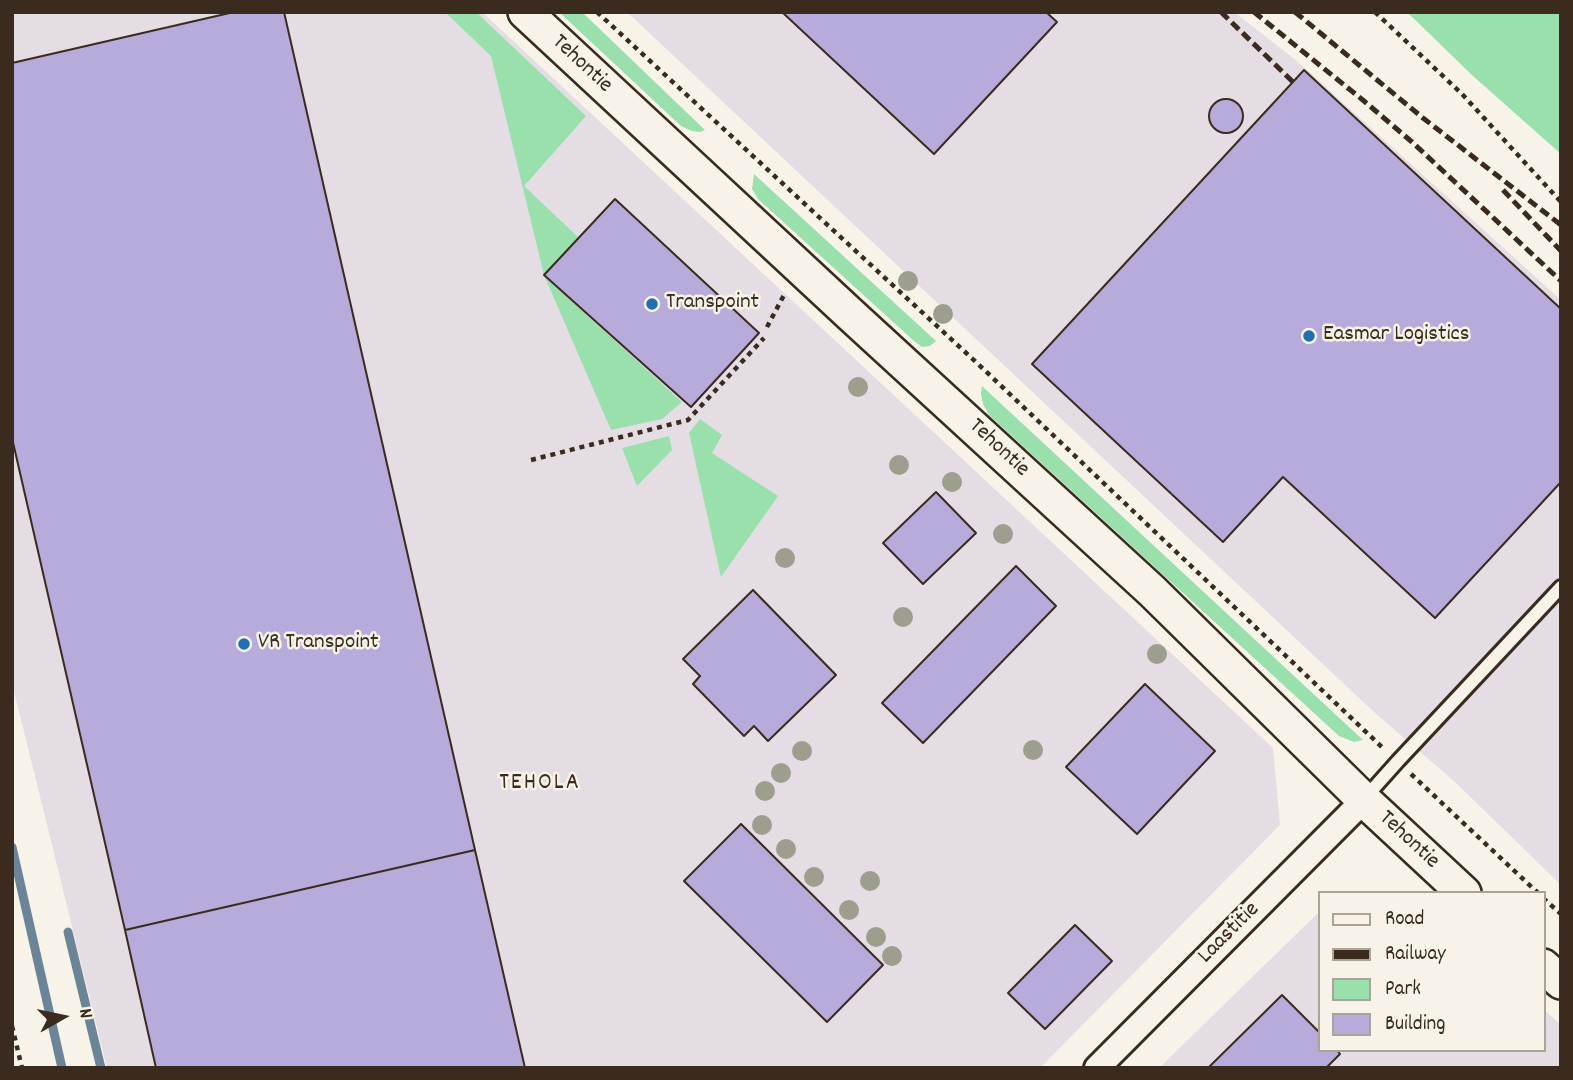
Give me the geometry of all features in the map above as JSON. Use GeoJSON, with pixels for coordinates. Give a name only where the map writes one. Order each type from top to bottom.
{"type":"FeatureCollection","features":[{"type":"Feature","properties":{"kind":"street","name":"Tehontie"},"geometry":{"type":"LineString","coordinates":[[525,12],[1152,590],[1364,800],[1462,891]]}},
{"type":"Feature","properties":{"kind":"street","name":"Laastitie"},"geometry":{"type":"LineString","coordinates":[[1097,1068],[1364,800]]}},
{"type":"Feature","properties":{"kind":"street"},"geometry":{"type":"LineString","coordinates":[[1545,968],[1561,982]]}},
{"type":"Feature","properties":{"kind":"lane"},"geometry":{"type":"LineString","coordinates":[[1364,800],[1561,587]]}},
{"type":"Feature","properties":{"kind":"path"},"geometry":{"type":"LineString","coordinates":[[597,12],[977,363],[1536,891]]}},
{"type":"Feature","properties":{"kind":"path"},"geometry":{"type":"LineString","coordinates":[[1376,12],[1462,94],[1561,202]]}},
{"type":"Feature","properties":{"kind":"path"},"geometry":{"type":"LineString","coordinates":[[767,327],[782,298],[791,291]]}},
{"type":"Feature","properties":{"kind":"path"},"geometry":{"type":"LineString","coordinates":[[531,460],[688,419],[764,338]]}},
{"type":"Feature","properties":{"kind":"path"},"geometry":{"type":"LineString","coordinates":[[1545,900],[1561,914]]}},
{"type":"Feature","properties":{"kind":"path"},"geometry":{"type":"LineString","coordinates":[[12,1026],[22,1068]]}},
{"type":"Feature","properties":{"kind":"shaded area","name":"VR Transpoint"},"geometry":{"type":"Polygon","coordinates":[[[12,12],[482,12],[1273,748],[1280,825],[1040,1068],[107,1068],[12,683],[12,12]]]}},
{"type":"Feature","properties":{"kind":"shaded area"},"geometry":{"type":"Polygon","coordinates":[[[627,12],[1234,12],[1297,61],[1561,300],[1561,885],[1455,782],[1374,712],[627,12]]]}},
{"type":"Feature","properties":{"kind":"shaded area"},"geometry":{"type":"Polygon","coordinates":[[[1318,913],[1318,1052],[1545,1052],[1545,1011],[1561,1025],[1561,1068],[1159,1068],[1318,913]]]}},
{"type":"Feature","properties":{"kind":"green space"},"geometry":{"type":"Polygon","coordinates":[[[445,12],[476,12],[586,116],[524,186],[579,238],[544,276],[491,56],[445,12]]]}},
{"type":"Feature","properties":{"kind":"green space"},"geometry":{"type":"Polygon","coordinates":[[[559,12],[582,12],[705,130],[692,131],[681,126],[559,12]]]}},
{"type":"Feature","properties":{"kind":"green space"},"geometry":{"type":"Polygon","coordinates":[[[1407,12],[1561,12],[1561,154],[1473,76],[1407,12]]]}},
{"type":"Feature","properties":{"kind":"green space"},"geometry":{"type":"Polygon","coordinates":[[[754,174],[936,341],[930,346],[922,347],[914,341],[758,199],[752,189],[754,174]]]}},
{"type":"Feature","properties":{"kind":"green space"},"geometry":{"type":"Polygon","coordinates":[[[545,277],[682,402],[662,419],[611,430],[545,277]]]}},
{"type":"Feature","properties":{"kind":"green space"},"geometry":{"type":"Polygon","coordinates":[[[982,386],[1363,740],[1354,742],[1339,736],[989,415],[983,404],[982,386]]]}},
{"type":"Feature","properties":{"kind":"green space"},"geometry":{"type":"Polygon","coordinates":[[[700,419],[722,435],[712,453],[778,496],[721,577],[689,433],[700,419]]]}},
{"type":"Feature","properties":{"kind":"green space"},"geometry":{"type":"Polygon","coordinates":[[[669,436],[672,450],[637,486],[622,448],[669,436]]]}},
{"type":"Feature","properties":{"kind":"building","name":"VR Transpoint"},"geometry":{"type":"Polygon","coordinates":[[[234,12],[284,12],[475,850],[125,930],[12,438],[12,63],[234,12]]]}},
{"type":"Feature","properties":{"kind":"building"},"geometry":{"type":"Polygon","coordinates":[[[782,12],[1046,12],[1057,22],[934,154],[782,12]]]}},
{"type":"Feature","properties":{"kind":"building","name":"Easmar Logistics"},"geometry":{"type":"Polygon","coordinates":[[[1304,70],[1561,309],[1561,482],[1435,618],[1283,477],[1223,542],[1032,364],[1304,70]]]}},
{"type":"Feature","properties":{"kind":"building"},"geometry":{"type":"Polygon","coordinates":[[[1226,99],[1238,104],[1243,116],[1238,128],[1226,133],[1214,128],[1209,116],[1214,104],[1226,99]]]}},
{"type":"Feature","properties":{"kind":"building","name":"Transpoint"},"geometry":{"type":"Polygon","coordinates":[[[615,199],[759,333],[691,407],[544,275],[615,199]]]}},
{"type":"Feature","properties":{"kind":"building"},"geometry":{"type":"Polygon","coordinates":[[[936,492],[976,533],[923,584],[883,543],[936,492]]]}},
{"type":"Feature","properties":{"kind":"building"},"geometry":{"type":"Polygon","coordinates":[[[1016,566],[1056,606],[923,743],[882,703],[1016,566]]]}},
{"type":"Feature","properties":{"kind":"building"},"geometry":{"type":"Polygon","coordinates":[[[753,590],[836,675],[768,741],[754,726],[744,736],[693,684],[700,676],[683,659],[753,590]]]}},
{"type":"Feature","properties":{"kind":"building"},"geometry":{"type":"Polygon","coordinates":[[[1145,684],[1215,751],[1137,834],[1066,767],[1145,684]]]}},
{"type":"Feature","properties":{"kind":"building"},"geometry":{"type":"Polygon","coordinates":[[[741,824],[883,965],[827,1022],[684,881],[741,824]]]}},
{"type":"Feature","properties":{"kind":"building"},"geometry":{"type":"Polygon","coordinates":[[[475,850],[525,1068],[156,1068],[125,930],[475,850]]]}},
{"type":"Feature","properties":{"kind":"building"},"geometry":{"type":"Polygon","coordinates":[[[1075,925],[1112,961],[1045,1029],[1008,993],[1075,925]]]}},
{"type":"Feature","properties":{"kind":"building"},"geometry":{"type":"Polygon","coordinates":[[[1282,995],[1318,1031],[1318,1052],[1340,1054],[1326,1068],[1208,1068],[1282,995]]]}},
{"type":"Feature","properties":{"kind":"waterway"},"geometry":{"type":"LineString","coordinates":[[12,847],[62,1068]]}},
{"type":"Feature","properties":{"kind":"waterway"},"geometry":{"type":"LineString","coordinates":[[68,932],[101,1068]]}},
{"type":"Feature","properties":{"kind":"railway"},"geometry":{"type":"LineString","coordinates":[[1221,12],[1293,82]]}},
{"type":"Feature","properties":{"kind":"railway"},"geometry":{"type":"LineString","coordinates":[[1254,12],[1412,142],[1561,281]]}},
{"type":"Feature","properties":{"kind":"railway"},"geometry":{"type":"LineString","coordinates":[[1295,12],[1423,118],[1561,225]]}},
{"type":"Feature","properties":{"kind":"railway"},"geometry":{"type":"LineString","coordinates":[[1503,190],[1561,251]]}},
{"type":"Feature","properties":{"kind":"place","name":"Transpoint"},"geometry":{"type":"Point","coordinates":[652,304]}},
{"type":"Feature","properties":{"kind":"place","name":"Easmar Logistics"},"geometry":{"type":"Point","coordinates":[1309,336]}},
{"type":"Feature","properties":{"kind":"place","name":"VR Transpoint"},"geometry":{"type":"Point","coordinates":[244,644]}},
{"type":"Feature","properties":{"kind":"district","name":"TEHOLA"},"geometry":{"type":"Point","coordinates":[540,785]}}]}
